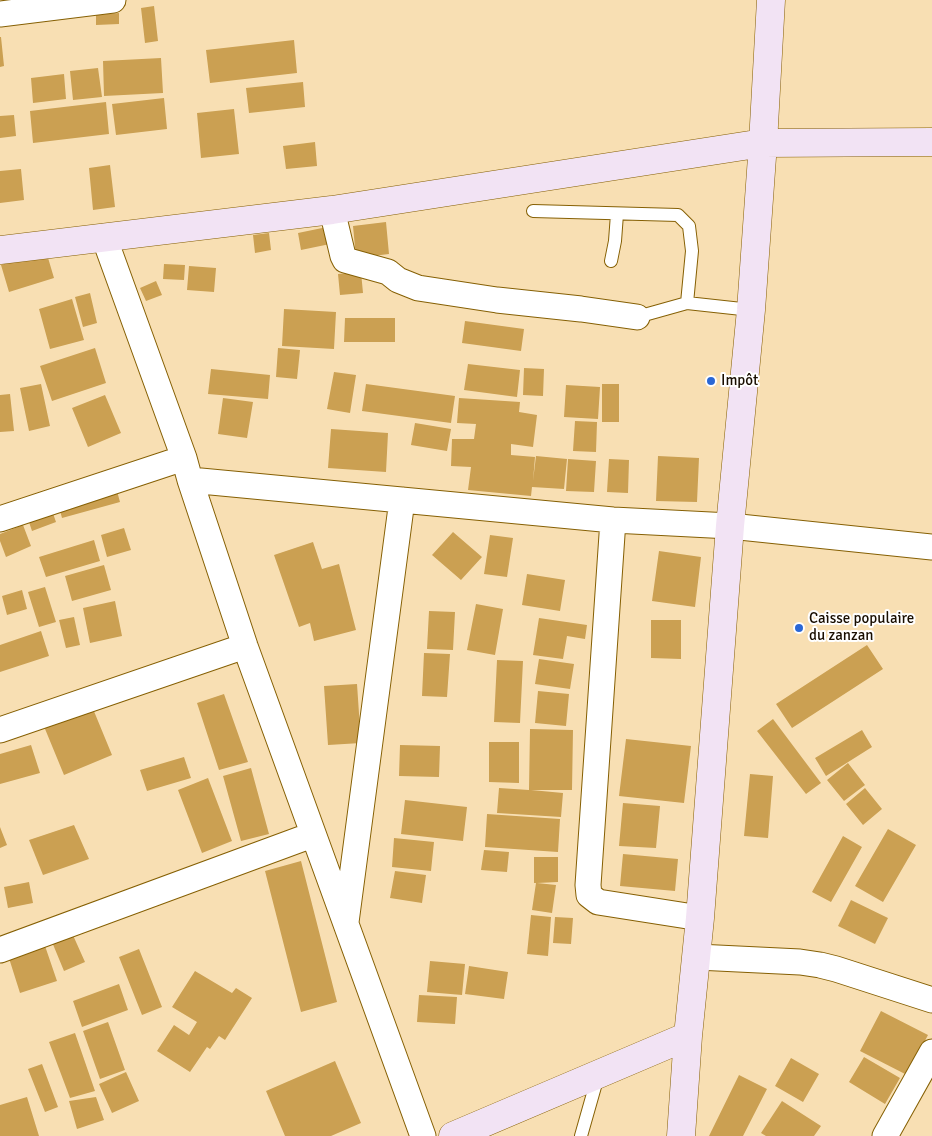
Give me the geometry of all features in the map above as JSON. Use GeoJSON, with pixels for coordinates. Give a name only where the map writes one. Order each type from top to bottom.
{"type":"FeatureCollection","features":[{"type":"Feature","properties":{"kind":"street"},"geometry":{"type":"LineString","coordinates":[[0,14],[113,0]]}},
{"type":"Feature","properties":{"kind":"street"},"geometry":{"type":"LineString","coordinates":[[681,1136],[688,1036],[697,956],[730,526],[751,310],[771,0]]}},
{"type":"Feature","properties":{"kind":"street"},"geometry":{"type":"LineString","coordinates":[[0,250],[332,210],[763,143],[932,142]]}},
{"type":"Feature","properties":{"kind":"street"},"geometry":{"type":"LineString","coordinates":[[332,210],[345,260],[388,272],[398,280],[418,288],[497,300],[637,317]]}},
{"type":"Feature","properties":{"kind":"street"},"geometry":{"type":"LineString","coordinates":[[104,237],[187,469],[245,646],[312,835],[423,1136]]}},
{"type":"Feature","properties":{"kind":"street"},"geometry":{"type":"LineString","coordinates":[[0,519],[187,469],[402,500],[613,520],[730,526],[932,547]]}},
{"type":"Feature","properties":{"kind":"street"},"geometry":{"type":"LineString","coordinates":[[346,925],[402,500]]}},
{"type":"Feature","properties":{"kind":"street"},"geometry":{"type":"LineString","coordinates":[[613,520],[588,885],[589,895],[598,902],[700,918]]}},
{"type":"Feature","properties":{"kind":"street"},"geometry":{"type":"LineString","coordinates":[[0,730],[245,646]]}},
{"type":"Feature","properties":{"kind":"street"},"geometry":{"type":"LineString","coordinates":[[0,950],[312,835]]}},
{"type":"Feature","properties":{"kind":"street"},"geometry":{"type":"LineString","coordinates":[[697,956],[800,962],[820,965],[932,1000]]}},
{"type":"Feature","properties":{"kind":"street"},"geometry":{"type":"LineString","coordinates":[[453,1136],[688,1036]]}},
{"type":"Feature","properties":{"kind":"street"},"geometry":{"type":"LineString","coordinates":[[885,1136],[932,1052]]}},
{"type":"Feature","properties":{"kind":"lane"},"geometry":{"type":"LineString","coordinates":[[533,211],[678,216],[689,226],[692,251],[687,303]]}},
{"type":"Feature","properties":{"kind":"lane"},"geometry":{"type":"LineString","coordinates":[[611,261],[617,214]]}},
{"type":"Feature","properties":{"kind":"lane"},"geometry":{"type":"LineString","coordinates":[[637,317],[687,303],[751,310]]}},
{"type":"Feature","properties":{"kind":"lane"},"geometry":{"type":"LineString","coordinates":[[581,1136],[599,1074]]}},
{"type":"Feature","properties":{"kind":"building"},"geometry":{"type":"Polygon","coordinates":[[[154,6],[158,41],[145,43],[141,8],[154,6]]]}},
{"type":"Feature","properties":{"kind":"building"},"geometry":{"type":"Polygon","coordinates":[[[119,13],[119,24],[96,25],[96,15],[119,13]]]}},
{"type":"Feature","properties":{"kind":"building"},"geometry":{"type":"Polygon","coordinates":[[[0,37],[4,66],[0,67],[0,37]]]}},
{"type":"Feature","properties":{"kind":"building"},"geometry":{"type":"Polygon","coordinates":[[[294,40],[297,73],[210,83],[206,50],[294,40]]]}},
{"type":"Feature","properties":{"kind":"building"},"geometry":{"type":"Polygon","coordinates":[[[161,58],[163,93],[104,96],[103,61],[161,58]]]}},
{"type":"Feature","properties":{"kind":"building"},"geometry":{"type":"Polygon","coordinates":[[[98,68],[102,97],[73,100],[70,71],[98,68]]]}},
{"type":"Feature","properties":{"kind":"building"},"geometry":{"type":"Polygon","coordinates":[[[64,74],[66,99],[33,103],[31,78],[64,74]]]}},
{"type":"Feature","properties":{"kind":"building"},"geometry":{"type":"Polygon","coordinates":[[[303,82],[305,107],[249,113],[246,88],[303,82]]]}},
{"type":"Feature","properties":{"kind":"building"},"geometry":{"type":"Polygon","coordinates":[[[164,98],[167,129],[116,135],[112,104],[164,98]]]}},
{"type":"Feature","properties":{"kind":"building"},"geometry":{"type":"Polygon","coordinates":[[[106,102],[109,134],[33,143],[30,111],[106,102]]]}},
{"type":"Feature","properties":{"kind":"building"},"geometry":{"type":"Polygon","coordinates":[[[234,109],[239,154],[201,158],[197,113],[234,109]]]}},
{"type":"Feature","properties":{"kind":"building"},"geometry":{"type":"Polygon","coordinates":[[[14,115],[16,136],[0,138],[0,116],[14,115]]]}},
{"type":"Feature","properties":{"kind":"building"},"geometry":{"type":"Polygon","coordinates":[[[315,142],[317,166],[286,169],[283,146],[315,142]]]}},
{"type":"Feature","properties":{"kind":"building"},"geometry":{"type":"Polygon","coordinates":[[[110,165],[115,207],[93,210],[89,168],[110,165]]]}},
{"type":"Feature","properties":{"kind":"building"},"geometry":{"type":"Polygon","coordinates":[[[21,169],[24,200],[0,203],[0,171],[21,169]]]}},
{"type":"Feature","properties":{"kind":"building"},"geometry":{"type":"Polygon","coordinates":[[[386,222],[389,254],[356,258],[353,226],[386,222]]]}},
{"type":"Feature","properties":{"kind":"building"},"geometry":{"type":"Polygon","coordinates":[[[327,227],[330,244],[301,250],[298,233],[327,227]]]}},
{"type":"Feature","properties":{"kind":"building"},"geometry":{"type":"Polygon","coordinates":[[[269,233],[271,250],[255,253],[253,235],[269,233]]]}},
{"type":"Feature","properties":{"kind":"building"},"geometry":{"type":"Polygon","coordinates":[[[46,251],[54,278],[9,292],[1,265],[46,251]]]}},
{"type":"Feature","properties":{"kind":"building"},"geometry":{"type":"Polygon","coordinates":[[[164,264],[185,265],[184,280],[163,279],[164,264]]]}},
{"type":"Feature","properties":{"kind":"building"},"geometry":{"type":"Polygon","coordinates":[[[189,266],[216,268],[214,292],[187,290],[189,266]]]}},
{"type":"Feature","properties":{"kind":"building"},"geometry":{"type":"Polygon","coordinates":[[[361,272],[363,293],[340,295],[338,274],[361,272]]]}},
{"type":"Feature","properties":{"kind":"building"},"geometry":{"type":"Polygon","coordinates":[[[156,281],[162,295],[146,301],[140,288],[156,281]]]}},
{"type":"Feature","properties":{"kind":"building"},"geometry":{"type":"Polygon","coordinates":[[[90,293],[97,323],[83,327],[75,297],[90,293]]]}},
{"type":"Feature","properties":{"kind":"building"},"geometry":{"type":"Polygon","coordinates":[[[72,299],[84,340],[50,349],[39,309],[72,299]]]}},
{"type":"Feature","properties":{"kind":"building"},"geometry":{"type":"Polygon","coordinates":[[[284,309],[336,312],[334,349],[282,346],[284,309]]]}},
{"type":"Feature","properties":{"kind":"building"},"geometry":{"type":"Polygon","coordinates":[[[345,318],[395,318],[395,342],[344,342],[345,318]]]}},
{"type":"Feature","properties":{"kind":"building"},"geometry":{"type":"Polygon","coordinates":[[[465,321],[524,329],[521,351],[462,343],[465,321]]]}},
{"type":"Feature","properties":{"kind":"building"},"geometry":{"type":"Polygon","coordinates":[[[95,348],[106,383],[52,401],[40,366],[95,348]]]}},
{"type":"Feature","properties":{"kind":"building"},"geometry":{"type":"Polygon","coordinates":[[[278,348],[300,350],[297,379],[276,377],[278,348]]]}},
{"type":"Feature","properties":{"kind":"building"},"geometry":{"type":"Polygon","coordinates":[[[468,364],[520,370],[517,397],[464,390],[468,364]]]}},
{"type":"Feature","properties":{"kind":"building"},"geometry":{"type":"Polygon","coordinates":[[[524,368],[544,369],[543,396],[523,395],[524,368]]]}},
{"type":"Feature","properties":{"kind":"building"},"geometry":{"type":"Polygon","coordinates":[[[211,369],[270,375],[268,399],[208,394],[211,369]]]}},
{"type":"Feature","properties":{"kind":"building"},"geometry":{"type":"Polygon","coordinates":[[[334,372],[356,375],[350,413],[327,409],[334,372]]]}},
{"type":"Feature","properties":{"kind":"building"},"geometry":{"type":"Polygon","coordinates":[[[41,384],[50,426],[29,431],[20,388],[41,384]]]}},
{"type":"Feature","properties":{"kind":"building"},"geometry":{"type":"Polygon","coordinates":[[[366,384],[455,396],[451,423],[362,411],[366,384]]]}},
{"type":"Feature","properties":{"kind":"building"},"geometry":{"type":"Polygon","coordinates":[[[602,384],[619,384],[619,422],[602,422],[602,384]]]}},
{"type":"Feature","properties":{"kind":"building"},"geometry":{"type":"Polygon","coordinates":[[[566,385],[600,387],[598,419],[564,417],[566,385]]]}},
{"type":"Feature","properties":{"kind":"building"},"geometry":{"type":"Polygon","coordinates":[[[10,394],[14,431],[0,432],[0,395],[10,394]]]}},
{"type":"Feature","properties":{"kind":"building"},"geometry":{"type":"Polygon","coordinates":[[[105,395],[121,433],[88,447],[72,408],[105,395]]]}},
{"type":"Feature","properties":{"kind":"building"},"geometry":{"type":"Polygon","coordinates":[[[223,398],[253,402],[247,438],[218,434],[223,398]]]}},
{"type":"Feature","properties":{"kind":"building"},"geometry":{"type":"Polygon","coordinates":[[[459,398],[520,402],[519,412],[537,415],[533,447],[511,444],[511,455],[535,457],[533,481],[536,456],[567,459],[564,489],[532,487],[531,496],[468,490],[471,467],[451,466],[452,439],[474,439],[476,424],[457,423],[459,398]]]}},
{"type":"Feature","properties":{"kind":"building"},"geometry":{"type":"Polygon","coordinates":[[[575,421],[597,422],[596,452],[573,451],[575,421]]]}},
{"type":"Feature","properties":{"kind":"building"},"geometry":{"type":"Polygon","coordinates":[[[415,423],[451,429],[447,451],[411,445],[415,423]]]}},
{"type":"Feature","properties":{"kind":"building"},"geometry":{"type":"Polygon","coordinates":[[[331,429],[388,433],[386,472],[328,468],[331,429]]]}},
{"type":"Feature","properties":{"kind":"building"},"geometry":{"type":"Polygon","coordinates":[[[658,456],[699,458],[697,502],[656,501],[658,456]]]}},
{"type":"Feature","properties":{"kind":"building"},"geometry":{"type":"Polygon","coordinates":[[[568,459],[596,461],[594,492],[566,491],[568,459]]]}},
{"type":"Feature","properties":{"kind":"building"},"geometry":{"type":"Polygon","coordinates":[[[609,459],[629,460],[628,493],[607,492],[609,459]]]}},
{"type":"Feature","properties":{"kind":"building"},"geometry":{"type":"Polygon","coordinates":[[[114,480],[120,502],[62,518],[56,496],[114,480]]]}},
{"type":"Feature","properties":{"kind":"building"},"geometry":{"type":"Polygon","coordinates":[[[47,496],[56,522],[32,531],[23,504],[47,496]]]}},
{"type":"Feature","properties":{"kind":"building"},"geometry":{"type":"Polygon","coordinates":[[[23,525],[31,546],[6,557],[0,541],[0,534],[23,525]]]}},
{"type":"Feature","properties":{"kind":"building"},"geometry":{"type":"Polygon","coordinates":[[[124,528],[131,550],[107,557],[101,535],[124,528]]]}},
{"type":"Feature","properties":{"kind":"building"},"geometry":{"type":"Polygon","coordinates":[[[453,532],[482,557],[461,580],[432,555],[453,532]]]}},
{"type":"Feature","properties":{"kind":"building"},"geometry":{"type":"Polygon","coordinates":[[[490,535],[513,538],[507,577],[484,574],[490,535]]]}},
{"type":"Feature","properties":{"kind":"building"},"geometry":{"type":"Polygon","coordinates":[[[94,540],[100,561],[46,577],[39,557],[94,540]]]}},
{"type":"Feature","properties":{"kind":"building"},"geometry":{"type":"Polygon","coordinates":[[[313,542],[322,569],[339,564],[356,630],[314,641],[310,623],[299,627],[274,555],[313,542]]]}},
{"type":"Feature","properties":{"kind":"building"},"geometry":{"type":"Polygon","coordinates":[[[659,551],[701,557],[695,607],[652,601],[659,551]]]}},
{"type":"Feature","properties":{"kind":"building"},"geometry":{"type":"Polygon","coordinates":[[[104,565],[111,590],[72,601],[65,576],[104,565]]]}},
{"type":"Feature","properties":{"kind":"building"},"geometry":{"type":"Polygon","coordinates":[[[527,574],[565,580],[560,611],[522,605],[527,574]]]}},
{"type":"Feature","properties":{"kind":"building"},"geometry":{"type":"Polygon","coordinates":[[[45,587],[56,622],[39,627],[28,592],[45,587]]]}},
{"type":"Feature","properties":{"kind":"building"},"geometry":{"type":"Polygon","coordinates":[[[22,590],[27,609],[7,615],[2,596],[22,590]]]}},
{"type":"Feature","properties":{"kind":"building"},"geometry":{"type":"Polygon","coordinates":[[[115,601],[122,636],[90,643],[83,608],[115,601]]]}},
{"type":"Feature","properties":{"kind":"building"},"geometry":{"type":"Polygon","coordinates":[[[476,604],[503,609],[495,655],[467,650],[476,604]]]}},
{"type":"Feature","properties":{"kind":"building"},"geometry":{"type":"Polygon","coordinates":[[[429,611],[455,612],[453,650],[427,649],[429,611]]]}},
{"type":"Feature","properties":{"kind":"building"},"geometry":{"type":"Polygon","coordinates":[[[74,617],[80,645],[66,648],[59,620],[74,617]]]}},
{"type":"Feature","properties":{"kind":"building"},"geometry":{"type":"Polygon","coordinates":[[[539,618],[587,625],[585,639],[567,636],[563,659],[533,655],[539,618]]]}},
{"type":"Feature","properties":{"kind":"building"},"geometry":{"type":"Polygon","coordinates":[[[651,620],[681,620],[681,659],[651,658],[651,620]]]}},
{"type":"Feature","properties":{"kind":"building"},"geometry":{"type":"Polygon","coordinates":[[[41,631],[49,656],[0,672],[0,645],[41,631]]]}},
{"type":"Feature","properties":{"kind":"building"},"geometry":{"type":"Polygon","coordinates":[[[867,645],[883,669],[792,728],[776,704],[867,645]]]}},
{"type":"Feature","properties":{"kind":"building"},"geometry":{"type":"Polygon","coordinates":[[[424,653],[450,654],[447,697],[422,696],[424,653]]]}},
{"type":"Feature","properties":{"kind":"building"},"geometry":{"type":"Polygon","coordinates":[[[539,659],[574,664],[570,689],[535,684],[539,659]]]}},
{"type":"Feature","properties":{"kind":"building"},"geometry":{"type":"Polygon","coordinates":[[[497,660],[523,661],[520,723],[494,722],[497,660]]]}},
{"type":"Feature","properties":{"kind":"building"},"geometry":{"type":"Polygon","coordinates":[[[357,684],[361,743],[328,745],[324,686],[357,684]]]}},
{"type":"Feature","properties":{"kind":"building"},"geometry":{"type":"Polygon","coordinates":[[[538,691],[569,694],[566,726],[535,723],[538,691]]]}},
{"type":"Feature","properties":{"kind":"building"},"geometry":{"type":"Polygon","coordinates":[[[224,694],[248,762],[219,770],[197,703],[224,694]]]}},
{"type":"Feature","properties":{"kind":"building"},"geometry":{"type":"Polygon","coordinates":[[[91,704],[112,755],[64,775],[43,724],[91,704]]]}},
{"type":"Feature","properties":{"kind":"building"},"geometry":{"type":"Polygon","coordinates":[[[773,719],[821,783],[806,794],[757,731],[773,719]]]}},
{"type":"Feature","properties":{"kind":"building"},"geometry":{"type":"Polygon","coordinates":[[[530,729],[573,730],[572,790],[531,790],[563,793],[561,817],[497,813],[499,788],[529,790],[530,729]]]}},
{"type":"Feature","properties":{"kind":"building"},"geometry":{"type":"Polygon","coordinates":[[[862,730],[872,747],[826,776],[815,758],[862,730]]]}},
{"type":"Feature","properties":{"kind":"building"},"geometry":{"type":"Polygon","coordinates":[[[626,739],[691,746],[684,803],[619,796],[626,739]]]}},
{"type":"Feature","properties":{"kind":"building"},"geometry":{"type":"Polygon","coordinates":[[[489,742],[519,742],[519,783],[489,782],[489,742]]]}},
{"type":"Feature","properties":{"kind":"building"},"geometry":{"type":"Polygon","coordinates":[[[31,745],[40,773],[0,784],[0,754],[31,745]]]}},
{"type":"Feature","properties":{"kind":"building"},"geometry":{"type":"Polygon","coordinates":[[[400,745],[440,746],[439,777],[399,776],[400,745]]]}},
{"type":"Feature","properties":{"kind":"building"},"geometry":{"type":"Polygon","coordinates":[[[184,757],[191,778],[147,791],[140,770],[184,757]]]}},
{"type":"Feature","properties":{"kind":"building"},"geometry":{"type":"Polygon","coordinates":[[[848,763],[865,785],[844,801],[827,780],[848,763]]]}},
{"type":"Feature","properties":{"kind":"building"},"geometry":{"type":"Polygon","coordinates":[[[251,768],[269,834],[241,841],[223,776],[251,768]]]}},
{"type":"Feature","properties":{"kind":"building"},"geometry":{"type":"Polygon","coordinates":[[[750,774],[773,776],[768,838],[744,836],[750,774]]]}},
{"type":"Feature","properties":{"kind":"building"},"geometry":{"type":"Polygon","coordinates":[[[208,778],[232,841],[202,853],[178,790],[208,778]]]}},
{"type":"Feature","properties":{"kind":"building"},"geometry":{"type":"Polygon","coordinates":[[[865,788],[882,809],[863,825],[846,804],[865,788]]]}},
{"type":"Feature","properties":{"kind":"building"},"geometry":{"type":"Polygon","coordinates":[[[405,800],[467,807],[463,841],[401,834],[405,800]]]}},
{"type":"Feature","properties":{"kind":"building"},"geometry":{"type":"Polygon","coordinates":[[[623,803],[660,806],[656,848],[619,846],[623,803]]]}},
{"type":"Feature","properties":{"kind":"building"},"geometry":{"type":"Polygon","coordinates":[[[487,814],[560,819],[558,852],[485,847],[487,814]]]}},
{"type":"Feature","properties":{"kind":"building"},"geometry":{"type":"Polygon","coordinates":[[[74,825],[89,859],[43,875],[29,840],[74,825]]]}},
{"type":"Feature","properties":{"kind":"building"},"geometry":{"type":"Polygon","coordinates":[[[0,827],[7,845],[0,848],[0,827]]]}},
{"type":"Feature","properties":{"kind":"building"},"geometry":{"type":"Polygon","coordinates":[[[888,829],[916,845],[883,902],[855,886],[888,829]]]}},
{"type":"Feature","properties":{"kind":"building"},"geometry":{"type":"Polygon","coordinates":[[[843,836],[862,847],[831,902],[812,892],[843,836]]]}},
{"type":"Feature","properties":{"kind":"building"},"geometry":{"type":"Polygon","coordinates":[[[394,838],[434,842],[431,871],[392,867],[394,838]]]}},
{"type":"Feature","properties":{"kind":"building"},"geometry":{"type":"Polygon","coordinates":[[[484,850],[509,852],[507,872],[481,870],[484,850]]]}},
{"type":"Feature","properties":{"kind":"building"},"geometry":{"type":"Polygon","coordinates":[[[623,854],[678,859],[675,891],[620,886],[623,854]]]}},
{"type":"Feature","properties":{"kind":"building"},"geometry":{"type":"Polygon","coordinates":[[[534,857],[558,857],[558,882],[537,883],[556,885],[552,913],[532,910],[536,883],[534,883],[534,857]]]}},
{"type":"Feature","properties":{"kind":"building"},"geometry":{"type":"Polygon","coordinates":[[[301,861],[337,1002],[301,1012],[265,871],[301,861]]]}},
{"type":"Feature","properties":{"kind":"building"},"geometry":{"type":"Polygon","coordinates":[[[395,871],[426,875],[422,903],[390,898],[395,871]]]}},
{"type":"Feature","properties":{"kind":"building"},"geometry":{"type":"Polygon","coordinates":[[[29,882],[33,903],[8,908],[4,887],[29,882]]]}},
{"type":"Feature","properties":{"kind":"building"},"geometry":{"type":"Polygon","coordinates":[[[851,900],[888,918],[875,944],[838,926],[851,900]]]}},
{"type":"Feature","properties":{"kind":"building"},"geometry":{"type":"Polygon","coordinates":[[[531,915],[551,917],[548,956],[527,954],[531,915]]]}},
{"type":"Feature","properties":{"kind":"building"},"geometry":{"type":"Polygon","coordinates":[[[555,917],[573,918],[571,944],[553,943],[555,917]]]}},
{"type":"Feature","properties":{"kind":"building"},"geometry":{"type":"Polygon","coordinates":[[[72,933],[85,962],[64,971],[52,942],[72,933]]]}},
{"type":"Feature","properties":{"kind":"building"},"geometry":{"type":"Polygon","coordinates":[[[44,943],[57,981],[20,993],[8,955],[44,943]]]}},
{"type":"Feature","properties":{"kind":"building"},"geometry":{"type":"Polygon","coordinates":[[[139,949],[162,1007],[142,1015],[119,957],[139,949]]]}},
{"type":"Feature","properties":{"kind":"building"},"geometry":{"type":"Polygon","coordinates":[[[430,961],[465,964],[462,995],[427,992],[430,961]]]}},
{"type":"Feature","properties":{"kind":"building"},"geometry":{"type":"Polygon","coordinates":[[[469,966],[508,972],[504,999],[465,994],[469,966]]]}},
{"type":"Feature","properties":{"kind":"building"},"geometry":{"type":"Polygon","coordinates":[[[195,971],[232,993],[236,988],[252,998],[225,1040],[219,1036],[210,1049],[207,1047],[190,1072],[157,1051],[174,1025],[189,1035],[197,1022],[172,1007],[195,971]]]}},
{"type":"Feature","properties":{"kind":"building"},"geometry":{"type":"Polygon","coordinates":[[[119,984],[128,1010],[82,1027],[73,1001],[119,984]]]}},
{"type":"Feature","properties":{"kind":"building"},"geometry":{"type":"Polygon","coordinates":[[[419,995],[457,997],[455,1024],[417,1022],[419,995]]]}},
{"type":"Feature","properties":{"kind":"building"},"geometry":{"type":"Polygon","coordinates":[[[881,1011],[928,1035],[907,1075],[860,1051],[881,1011]]]}},
{"type":"Feature","properties":{"kind":"building"},"geometry":{"type":"Polygon","coordinates":[[[108,1022],[125,1070],[100,1079],[83,1031],[108,1022]]]}},
{"type":"Feature","properties":{"kind":"building"},"geometry":{"type":"Polygon","coordinates":[[[75,1033],[95,1091],[70,1098],[49,1042],[75,1033]]]}},
{"type":"Feature","properties":{"kind":"building"},"geometry":{"type":"Polygon","coordinates":[[[864,1057],[900,1078],[885,1104],[849,1082],[864,1057]]]}},
{"type":"Feature","properties":{"kind":"building"},"geometry":{"type":"Polygon","coordinates":[[[791,1058],[819,1074],[803,1102],[775,1086],[791,1058]]]}},
{"type":"Feature","properties":{"kind":"building"},"geometry":{"type":"Polygon","coordinates":[[[335,1061],[361,1123],[331,1136],[285,1136],[266,1091],[335,1061]]]}},
{"type":"Feature","properties":{"kind":"building"},"geometry":{"type":"Polygon","coordinates":[[[42,1064],[58,1107],[45,1112],[28,1069],[42,1064]]]}},
{"type":"Feature","properties":{"kind":"building"},"geometry":{"type":"Polygon","coordinates":[[[126,1072],[139,1101],[112,1113],[99,1084],[126,1072]]]}},
{"type":"Feature","properties":{"kind":"building"},"geometry":{"type":"Polygon","coordinates":[[[739,1075],[767,1089],[743,1136],[709,1136],[739,1075]]]}},
{"type":"Feature","properties":{"kind":"building"},"geometry":{"type":"Polygon","coordinates":[[[27,1097],[39,1136],[0,1136],[0,1105],[27,1097]]]}},
{"type":"Feature","properties":{"kind":"building"},"geometry":{"type":"Polygon","coordinates":[[[96,1097],[104,1120],[77,1129],[69,1101],[96,1097]]]}},
{"type":"Feature","properties":{"kind":"building"},"geometry":{"type":"Polygon","coordinates":[[[782,1101],[821,1126],[814,1136],[766,1136],[761,1133],[782,1101]]]}},
{"type":"Feature","properties":{"kind":"place","name":"Impôt"},"geometry":{"type":"Point","coordinates":[711,381]}},
{"type":"Feature","properties":{"kind":"place","name":"Caisse populaire du zanzan"},"geometry":{"type":"Point","coordinates":[799,628]}}]}
